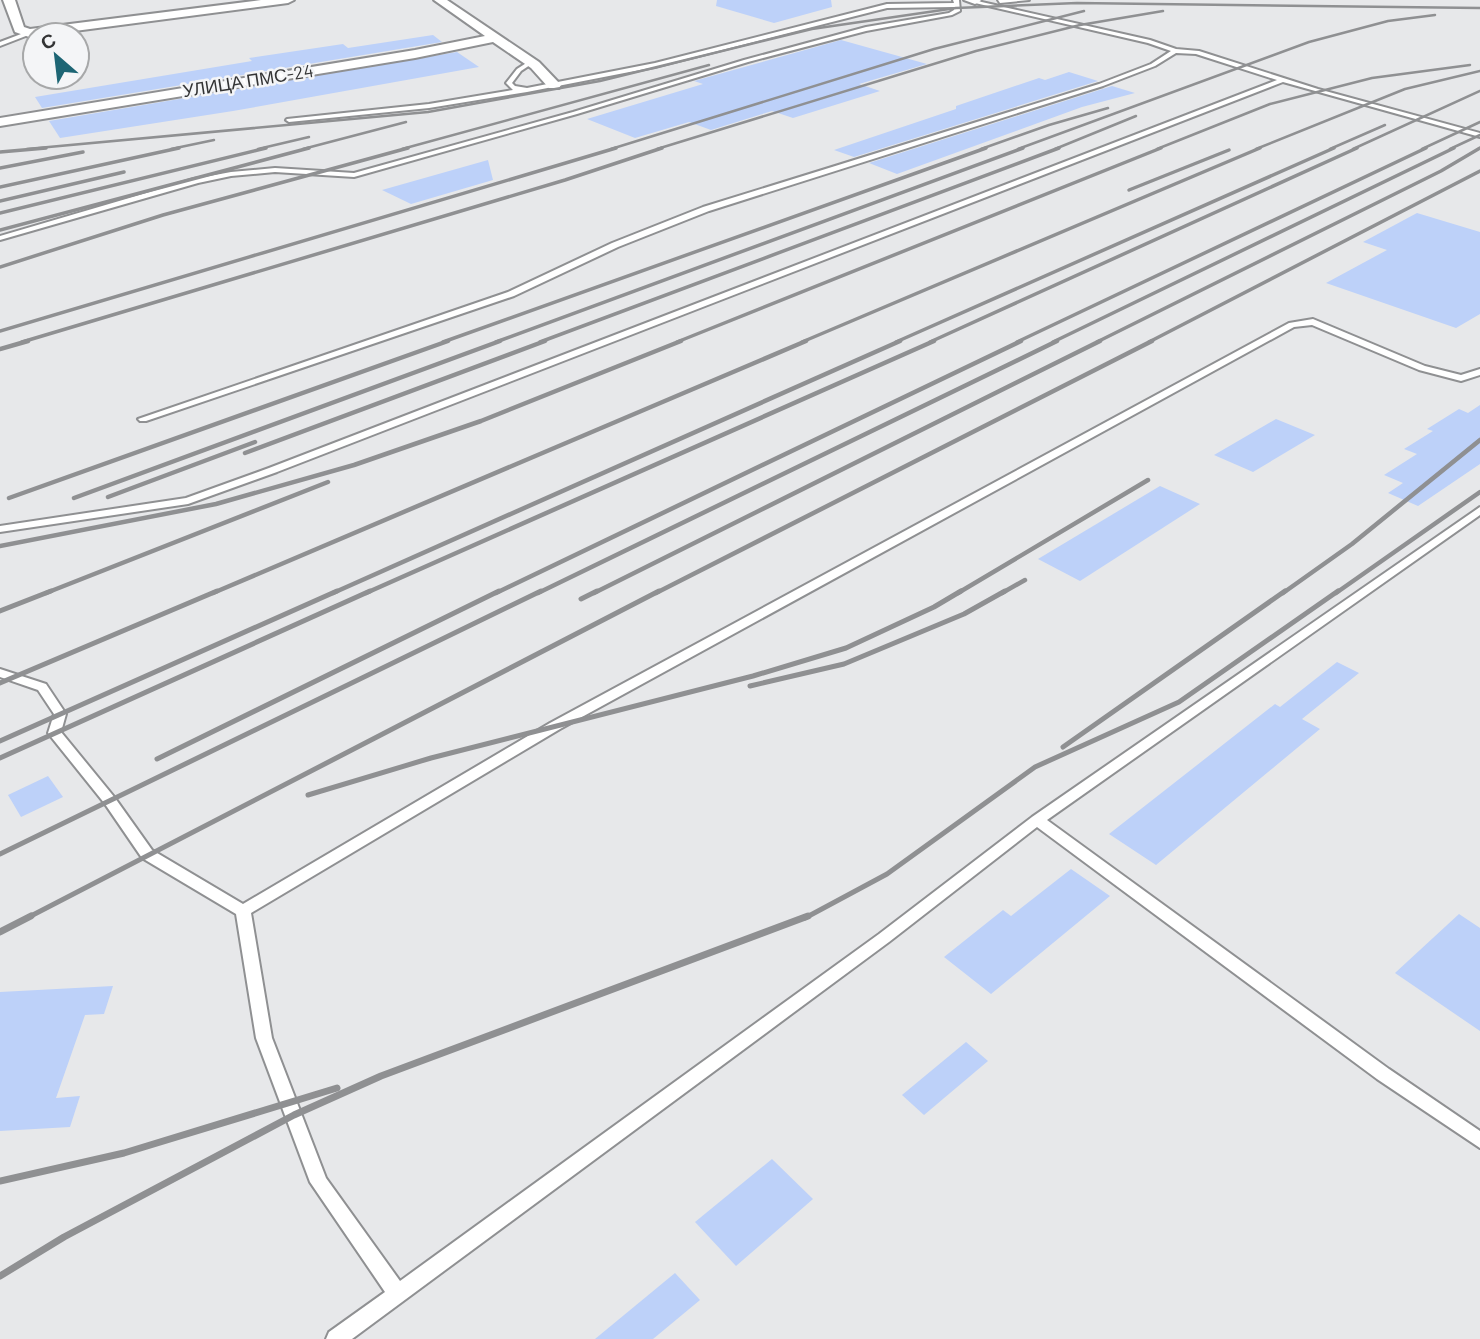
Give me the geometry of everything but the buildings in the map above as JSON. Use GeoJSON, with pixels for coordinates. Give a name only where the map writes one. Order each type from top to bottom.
{"type":"FeatureCollection","features":[{"type":"Feature","properties":{"kind":"street"},"geometry":{"type":"LineString","coordinates":[[9,0],[21,30]]}},
{"type":"Feature","properties":{"kind":"street"},"geometry":{"type":"LineString","coordinates":[[91,24],[222,4],[288,0]]}},
{"type":"Feature","properties":{"kind":"street"},"geometry":{"type":"LineString","coordinates":[[440,0],[531,62],[554,85]]}},
{"type":"Feature","properties":{"kind":"street","name":"УЛИЦА ПМС-24"},"geometry":{"type":"LineString","coordinates":[[2,124],[495,38]]}},
{"type":"Feature","properties":{"kind":"lane"},"geometry":{"type":"LineString","coordinates":[[973,1],[1026,0]]}},
{"type":"Feature","properties":{"kind":"lane"},"geometry":{"type":"LineString","coordinates":[[973,1],[1175,51],[1197,52],[1282,80],[1480,135]]}},
{"type":"Feature","properties":{"kind":"lane"},"geometry":{"type":"LineString","coordinates":[[0,238],[197,181],[230,174],[275,170],[354,175],[575,113],[746,61],[866,29],[950,15],[957,11],[956,2],[887,6],[655,65],[527,90],[429,106],[289,120]]}},
{"type":"Feature","properties":{"kind":"lane"},"geometry":{"type":"LineString","coordinates":[[0,44],[21,36]]}},
{"type":"Feature","properties":{"kind":"lane"},"geometry":{"type":"LineString","coordinates":[[143,419],[510,294],[615,245],[706,209],[1101,85],[1153,65],[1175,51]]}},
{"type":"Feature","properties":{"kind":"lane"},"geometry":{"type":"LineString","coordinates":[[527,90],[513,88],[509,83],[519,70],[531,62]]}},
{"type":"Feature","properties":{"kind":"lane"},"geometry":{"type":"LineString","coordinates":[[0,529],[188,501],[286,466],[1282,80]]}},
{"type":"Feature","properties":{"kind":"lane"},"geometry":{"type":"LineString","coordinates":[[243,911],[555,726],[1292,325],[1313,322],[1422,368],[1461,378],[1480,372]]}},
{"type":"Feature","properties":{"kind":"lane"},"geometry":{"type":"LineString","coordinates":[[336,1339],[884,938],[1037,820],[1480,510]]}},
{"type":"Feature","properties":{"kind":"lane"},"geometry":{"type":"LineString","coordinates":[[0,673],[42,687],[60,714],[54,733],[110,801],[147,855],[243,911]]}},
{"type":"Feature","properties":{"kind":"lane"},"geometry":{"type":"LineString","coordinates":[[1037,820],[1383,1074],[1480,1140]]}},
{"type":"Feature","properties":{"kind":"lane"},"geometry":{"type":"LineString","coordinates":[[243,911],[264,1038],[319,1182],[397,1293]]}},
{"type":"Feature","properties":{"kind":"railway"},"geometry":{"type":"LineString","coordinates":[[27,149],[428,112],[600,81],[812,29],[956,8],[1077,3],[1480,8]]}},
{"type":"Feature","properties":{"kind":"railway"},"geometry":{"type":"LineString","coordinates":[[611,149],[934,49],[1084,11]]}},
{"type":"Feature","properties":{"kind":"railway"},"geometry":{"type":"LineString","coordinates":[[657,149],[976,51],[1080,25],[1163,11]]}},
{"type":"Feature","properties":{"kind":"railway"},"geometry":{"type":"LineString","coordinates":[[1018,149],[1309,42],[1388,21],[1435,15]]}},
{"type":"Feature","properties":{"kind":"railway"},"geometry":{"type":"LineString","coordinates":[[402,149],[709,65]]}},
{"type":"Feature","properties":{"kind":"railway"},"geometry":{"type":"LineString","coordinates":[[1157,149],[1270,104],[1372,78],[1470,65]]}},
{"type":"Feature","properties":{"kind":"railway"},"geometry":{"type":"LineString","coordinates":[[1256,149],[1405,89],[1480,71]]}},
{"type":"Feature","properties":{"kind":"railway"},"geometry":{"type":"LineString","coordinates":[[1353,149],[1480,91]]}},
{"type":"Feature","properties":{"kind":"railway"},"geometry":{"type":"LineString","coordinates":[[981,149],[1108,108]]}},
{"type":"Feature","properties":{"kind":"railway"},"geometry":{"type":"LineString","coordinates":[[1055,149],[1136,116]]}},
{"type":"Feature","properties":{"kind":"railway"},"geometry":{"type":"LineString","coordinates":[[303,149],[406,122]]}},
{"type":"Feature","properties":{"kind":"railway"},"geometry":{"type":"LineString","coordinates":[[1422,149],[1480,122]]}},
{"type":"Feature","properties":{"kind":"railway"},"geometry":{"type":"LineString","coordinates":[[1330,149],[1385,125]]}},
{"type":"Feature","properties":{"kind":"railway"},"geometry":{"type":"LineString","coordinates":[[1450,149],[1480,135]]}},
{"type":"Feature","properties":{"kind":"railway"},"geometry":{"type":"LineString","coordinates":[[258,149],[309,137]]}},
{"type":"Feature","properties":{"kind":"railway"},"geometry":{"type":"LineString","coordinates":[[171,149],[214,140]]}},
{"type":"Feature","properties":{"kind":"railway"},"geometry":{"type":"LineString","coordinates":[[0,152],[46,148]]}},
{"type":"Feature","properties":{"kind":"railway"},"geometry":{"type":"LineString","coordinates":[[0,187],[179,148]]}},
{"type":"Feature","properties":{"kind":"railway"},"geometry":{"type":"LineString","coordinates":[[0,213],[266,148]]}},
{"type":"Feature","properties":{"kind":"railway"},"geometry":{"type":"LineString","coordinates":[[0,230],[309,148]]}},
{"type":"Feature","properties":{"kind":"railway"},"geometry":{"type":"LineString","coordinates":[[0,267],[163,215],[408,148]]}},
{"type":"Feature","properties":{"kind":"railway"},"geometry":{"type":"LineString","coordinates":[[0,331],[616,148]]}},
{"type":"Feature","properties":{"kind":"railway"},"geometry":{"type":"LineString","coordinates":[[22,342],[565,180],[662,148]]}},
{"type":"Feature","properties":{"kind":"railway"},"geometry":{"type":"LineString","coordinates":[[443,342],[986,148]]}},
{"type":"Feature","properties":{"kind":"railway"},"geometry":{"type":"LineString","coordinates":[[496,342],[1023,148]]}},
{"type":"Feature","properties":{"kind":"railway"},"geometry":{"type":"LineString","coordinates":[[540,342],[1059,148]]}},
{"type":"Feature","properties":{"kind":"railway"},"geometry":{"type":"LineString","coordinates":[[677,342],[1161,148]]}},
{"type":"Feature","properties":{"kind":"railway"},"geometry":{"type":"LineString","coordinates":[[802,342],[1260,148]]}},
{"type":"Feature","properties":{"kind":"railway"},"geometry":{"type":"LineString","coordinates":[[896,342],[1334,148]]}},
{"type":"Feature","properties":{"kind":"railway"},"geometry":{"type":"LineString","coordinates":[[930,342],[1357,148]]}},
{"type":"Feature","properties":{"kind":"railway"},"geometry":{"type":"LineString","coordinates":[[1017,342],[1426,148]]}},
{"type":"Feature","properties":{"kind":"railway"},"geometry":{"type":"LineString","coordinates":[[1053,342],[1454,148]]}},
{"type":"Feature","properties":{"kind":"railway"},"geometry":{"type":"LineString","coordinates":[[1097,342],[1441,171],[1480,148],[1478,149]]}},
{"type":"Feature","properties":{"kind":"railway"},"geometry":{"type":"LineString","coordinates":[[1129,190],[1229,150]]}},
{"type":"Feature","properties":{"kind":"railway"},"geometry":{"type":"LineString","coordinates":[[0,168],[83,152]]}},
{"type":"Feature","properties":{"kind":"railway"},"geometry":{"type":"LineString","coordinates":[[1149,342],[1480,171]]}},
{"type":"Feature","properties":{"kind":"railway"},"geometry":{"type":"LineString","coordinates":[[0,201],[124,172]]}},
{"type":"Feature","properties":{"kind":"railway"},"geometry":{"type":"LineString","coordinates":[[0,349],[28,341]]}},
{"type":"Feature","properties":{"kind":"railway"},"geometry":{"type":"LineString","coordinates":[[9,498],[448,341]]}},
{"type":"Feature","properties":{"kind":"railway"},"geometry":{"type":"LineString","coordinates":[[74,498],[500,341]]}},
{"type":"Feature","properties":{"kind":"railway"},"geometry":{"type":"LineString","coordinates":[[245,453],[545,341]]}},
{"type":"Feature","properties":{"kind":"railway"},"geometry":{"type":"LineString","coordinates":[[0,546],[216,504],[354,465],[481,421],[681,341]]}},
{"type":"Feature","properties":{"kind":"railway"},"geometry":{"type":"LineString","coordinates":[[213,593],[806,341]]}},
{"type":"Feature","properties":{"kind":"railway"},"geometry":{"type":"LineString","coordinates":[[333,593],[900,341]]}},
{"type":"Feature","properties":{"kind":"railway"},"geometry":{"type":"LineString","coordinates":[[366,593],[934,341]]}},
{"type":"Feature","properties":{"kind":"railway"},"geometry":{"type":"LineString","coordinates":[[496,593],[1021,341]]}},
{"type":"Feature","properties":{"kind":"railway"},"geometry":{"type":"LineString","coordinates":[[538,593],[1057,341]]}},
{"type":"Feature","properties":{"kind":"railway"},"geometry":{"type":"LineString","coordinates":[[594,593],[1100,341]]}},
{"type":"Feature","properties":{"kind":"railway"},"geometry":{"type":"LineString","coordinates":[[656,593],[1152,341]]}},
{"type":"Feature","properties":{"kind":"railway"},"geometry":{"type":"LineString","coordinates":[[1283,593],[1352,544],[1480,440]]}},
{"type":"Feature","properties":{"kind":"railway"},"geometry":{"type":"LineString","coordinates":[[108,497],[255,442]]}},
{"type":"Feature","properties":{"kind":"railway"},"geometry":{"type":"LineString","coordinates":[[958,593],[1148,480]]}},
{"type":"Feature","properties":{"kind":"railway"},"geometry":{"type":"LineString","coordinates":[[46,593],[328,482]]}},
{"type":"Feature","properties":{"kind":"railway"},"geometry":{"type":"LineString","coordinates":[[1336,593],[1480,492]]}},
{"type":"Feature","properties":{"kind":"railway"},"geometry":{"type":"LineString","coordinates":[[1002,593],[1025,580]]}},
{"type":"Feature","properties":{"kind":"railway"},"geometry":{"type":"LineString","coordinates":[[0,611],[51,591]]}},
{"type":"Feature","properties":{"kind":"railway"},"geometry":{"type":"LineString","coordinates":[[0,683],[217,591]]}},
{"type":"Feature","properties":{"kind":"railway"},"geometry":{"type":"LineString","coordinates":[[0,741],[337,591]]}},
{"type":"Feature","properties":{"kind":"railway"},"geometry":{"type":"LineString","coordinates":[[0,758],[370,591]]}},
{"type":"Feature","properties":{"kind":"railway"},"geometry":{"type":"LineString","coordinates":[[157,759],[499,591]]}},
{"type":"Feature","properties":{"kind":"railway"},"geometry":{"type":"LineString","coordinates":[[0,854],[541,591]]}},
{"type":"Feature","properties":{"kind":"railway"},"geometry":{"type":"LineString","coordinates":[[581,599],[597,591]]}},
{"type":"Feature","properties":{"kind":"railway"},"geometry":{"type":"LineString","coordinates":[[27,918],[659,591]]}},
{"type":"Feature","properties":{"kind":"railway"},"geometry":{"type":"LineString","coordinates":[[308,795],[431,758],[753,676],[846,648],[934,607],[961,591]]}},
{"type":"Feature","properties":{"kind":"railway"},"geometry":{"type":"LineString","coordinates":[[750,686],[844,664],[964,614],[1005,591]]}},
{"type":"Feature","properties":{"kind":"railway"},"geometry":{"type":"LineString","coordinates":[[1063,747],[1285,591]]}},
{"type":"Feature","properties":{"kind":"railway"},"geometry":{"type":"LineString","coordinates":[[805,918],[887,874],[1035,767],[1179,702],[1338,591]]}},
{"type":"Feature","properties":{"kind":"railway"},"geometry":{"type":"LineString","coordinates":[[0,932],[31,916]]}},
{"type":"Feature","properties":{"kind":"railway"},"geometry":{"type":"LineString","coordinates":[[0,1276],[64,1237],[294,1115],[381,1076],[808,916]]}},
{"type":"Feature","properties":{"kind":"railway"},"geometry":{"type":"LineString","coordinates":[[0,1181],[124,1153],[337,1088]]}}]}
